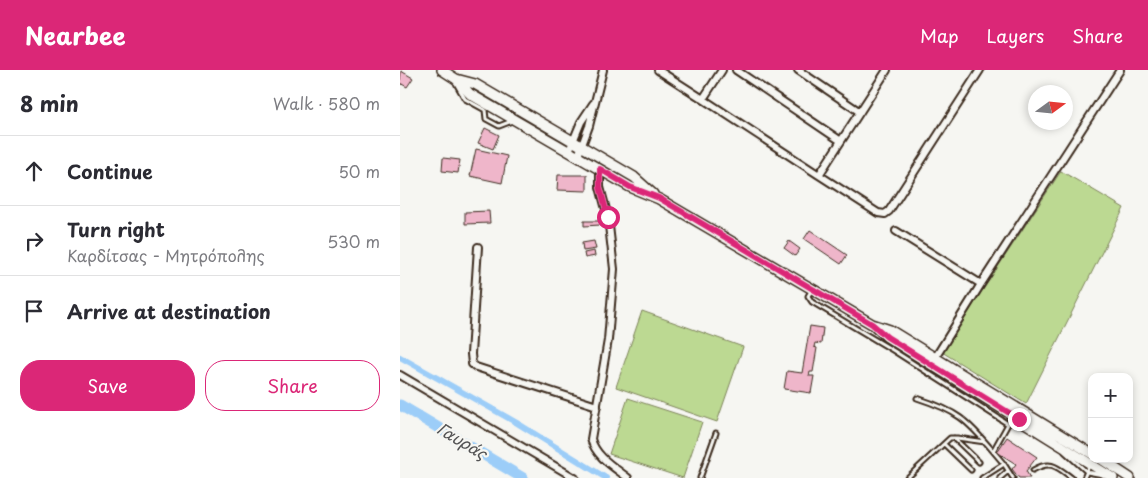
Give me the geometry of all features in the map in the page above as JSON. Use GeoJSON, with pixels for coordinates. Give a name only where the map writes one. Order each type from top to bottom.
{"type":"FeatureCollection","features":[{"type":"Feature","properties":{"kind":"main road"},"geometry":{"type":"LineString","coordinates":[[442,70],[454,77],[475,84],[573,142],[580,152],[600,169],[630,187],[659,198]]}},
{"type":"Feature","properties":{"kind":"main road"},"geometry":{"type":"LineString","coordinates":[[454,77],[484,106],[515,120],[569,151],[580,152],[634,177],[659,198],[872,324],[887,337],[1088,461]]}},
{"type":"Feature","properties":{"kind":"main road"},"geometry":{"type":"LineString","coordinates":[[872,324],[890,330],[936,358],[957,380]]}},
{"type":"Feature","properties":{"kind":"main road"},"geometry":{"type":"LineString","coordinates":[[966,386],[1088,461]]}},
{"type":"Feature","properties":{"kind":"main road"},"geometry":{"type":"LineString","coordinates":[[1091,463],[1111,477]]}},
{"type":"Feature","properties":{"kind":"main road"},"geometry":{"type":"LineString","coordinates":[[1106,463],[1130,478]]}},
{"type":"Feature","properties":{"kind":"street"},"geometry":{"type":"LineString","coordinates":[[580,152],[603,70]]}},
{"type":"Feature","properties":{"kind":"street"},"geometry":{"type":"LineString","coordinates":[[658,70],[878,213],[885,214],[889,211],[980,70]]}},
{"type":"Feature","properties":{"kind":"street"},"geometry":{"type":"LineString","coordinates":[[703,99],[722,70]]}},
{"type":"Feature","properties":{"kind":"street"},"geometry":{"type":"LineString","coordinates":[[736,70],[841,141]]}},
{"type":"Feature","properties":{"kind":"street"},"geometry":{"type":"LineString","coordinates":[[799,70],[860,112]]}},
{"type":"Feature","properties":{"kind":"street"},"geometry":{"type":"LineString","coordinates":[[819,175],[887,70]]}},
{"type":"Feature","properties":{"kind":"street"},"geometry":{"type":"LineString","coordinates":[[936,358],[981,284],[1120,70]]}},
{"type":"Feature","properties":{"kind":"street"},"geometry":{"type":"LineString","coordinates":[[569,151],[581,122],[595,101]]}},
{"type":"Feature","properties":{"kind":"street"},"geometry":{"type":"LineString","coordinates":[[600,169],[600,187],[608,217],[614,269],[610,328],[591,432],[593,445],[602,458],[628,478]]}},
{"type":"Feature","properties":{"kind":"street"},"geometry":{"type":"LineString","coordinates":[[896,231],[981,284]]}},
{"type":"Feature","properties":{"kind":"street"},"geometry":{"type":"LineString","coordinates":[[478,247],[471,354],[472,364],[476,367],[597,406]]}},
{"type":"Feature","properties":{"kind":"street"},"geometry":{"type":"LineString","coordinates":[[400,375],[575,478]]}},
{"type":"Feature","properties":{"kind":"lane"},"geometry":{"type":"LineString","coordinates":[[484,106],[486,119],[499,126],[515,120]]}},
{"type":"Feature","properties":{"kind":"lane"},"geometry":{"type":"LineString","coordinates":[[812,289],[808,296],[810,300],[957,380]]}},
{"type":"Feature","properties":{"kind":"lane"},"geometry":{"type":"LineString","coordinates":[[966,386],[1008,424]]}},
{"type":"Feature","properties":{"kind":"lane"},"geometry":{"type":"LineString","coordinates":[[917,398],[937,404],[957,414],[970,424],[1004,464],[1013,478]]}},
{"type":"Feature","properties":{"kind":"lane"},"geometry":{"type":"LineString","coordinates":[[1006,411],[1008,424]]}},
{"type":"Feature","properties":{"kind":"lane"},"geometry":{"type":"LineString","coordinates":[[993,451],[1008,424],[1013,420],[1019,419]]}},
{"type":"Feature","properties":{"kind":"lane"},"geometry":{"type":"LineString","coordinates":[[700,478],[716,433]]}},
{"type":"Feature","properties":{"kind":"lane"},"geometry":{"type":"LineString","coordinates":[[907,478],[953,438],[986,442]]}},
{"type":"Feature","properties":{"kind":"lane"},"geometry":{"type":"LineString","coordinates":[[953,438],[978,462]]}},
{"type":"Feature","properties":{"kind":"lane"},"geometry":{"type":"LineString","coordinates":[[944,444],[971,470]]}},
{"type":"Feature","properties":{"kind":"lane"},"geometry":{"type":"LineString","coordinates":[[1084,478],[1090,463]]}},
{"type":"Feature","properties":{"kind":"lane"},"geometry":{"type":"LineString","coordinates":[[982,478],[1004,464]]}},
{"type":"Feature","properties":{"kind":"lane"},"geometry":{"type":"LineString","coordinates":[[1032,470],[1049,464],[1072,478]]}},
{"type":"Feature","properties":{"kind":"lane"},"geometry":{"type":"LineString","coordinates":[[1000,478],[1008,472]]}},
{"type":"Feature","properties":{"kind":"green space"},"geometry":{"type":"Polygon","coordinates":[[[1061,171],[1124,208],[1026,404],[942,352],[1061,171]]]}},
{"type":"Feature","properties":{"kind":"green space"},"geometry":{"type":"Polygon","coordinates":[[[642,311],[743,347],[717,422],[616,387],[642,311]]]}},
{"type":"Feature","properties":{"kind":"green space"},"geometry":{"type":"Polygon","coordinates":[[[628,398],[702,422],[683,478],[609,454],[628,398]]]}},
{"type":"Feature","properties":{"kind":"building"},"geometry":{"type":"Polygon","coordinates":[[[401,71],[413,78],[407,87],[400,83],[401,71]]]}},
{"type":"Feature","properties":{"kind":"building"},"geometry":{"type":"Polygon","coordinates":[[[485,128],[499,135],[493,149],[478,143],[485,128]]]}},
{"type":"Feature","properties":{"kind":"building"},"geometry":{"type":"Polygon","coordinates":[[[476,149],[507,156],[502,183],[470,176],[476,149]]]}},
{"type":"Feature","properties":{"kind":"building"},"geometry":{"type":"Polygon","coordinates":[[[443,158],[460,160],[458,173],[442,171],[443,158]]]}},
{"type":"Feature","properties":{"kind":"building"},"geometry":{"type":"Polygon","coordinates":[[[558,175],[587,175],[587,191],[557,190],[558,175]]]}},
{"type":"Feature","properties":{"kind":"building"},"geometry":{"type":"Polygon","coordinates":[[[489,211],[490,223],[465,224],[465,212],[489,211]]]}},
{"type":"Feature","properties":{"kind":"building"},"geometry":{"type":"Polygon","coordinates":[[[584,221],[600,221],[600,225],[584,226],[584,221]]]}},
{"type":"Feature","properties":{"kind":"building"},"geometry":{"type":"Polygon","coordinates":[[[810,230],[847,255],[841,264],[804,239],[810,230]]]}},
{"type":"Feature","properties":{"kind":"building"},"geometry":{"type":"Polygon","coordinates":[[[594,241],[596,249],[583,251],[582,243],[594,241]]]}},
{"type":"Feature","properties":{"kind":"building"},"geometry":{"type":"Polygon","coordinates":[[[789,241],[800,249],[795,256],[784,248],[789,241]]]}},
{"type":"Feature","properties":{"kind":"building"},"geometry":{"type":"Polygon","coordinates":[[[594,251],[595,256],[585,258],[584,253],[594,251]]]}},
{"type":"Feature","properties":{"kind":"building"},"geometry":{"type":"Polygon","coordinates":[[[810,326],[823,328],[821,344],[815,343],[814,347],[817,348],[813,372],[810,372],[809,376],[814,376],[811,393],[784,389],[787,371],[802,373],[810,326]]]}},
{"type":"Feature","properties":{"kind":"building"},"geometry":{"type":"Polygon","coordinates":[[[1007,437],[1037,457],[1026,471],[1030,478],[1019,478],[1012,469],[1016,464],[997,452],[1007,437]]]}},
{"type":"Feature","properties":{"kind":"waterway"},"geometry":{"type":"LineString","coordinates":[[400,357],[517,423],[606,478]]}},
{"type":"Feature","properties":{"kind":"waterway","name":"Γαυράς"},"geometry":{"type":"LineString","coordinates":[[400,405],[523,478]]}},
{"type":"Feature","properties":{"kind":"route"},"geometry":{"type":"LineString","coordinates":[[608,217],[600,187],[600,169],[630,187],[659,198],[872,324],[887,337],[1019,419]]}}]}
